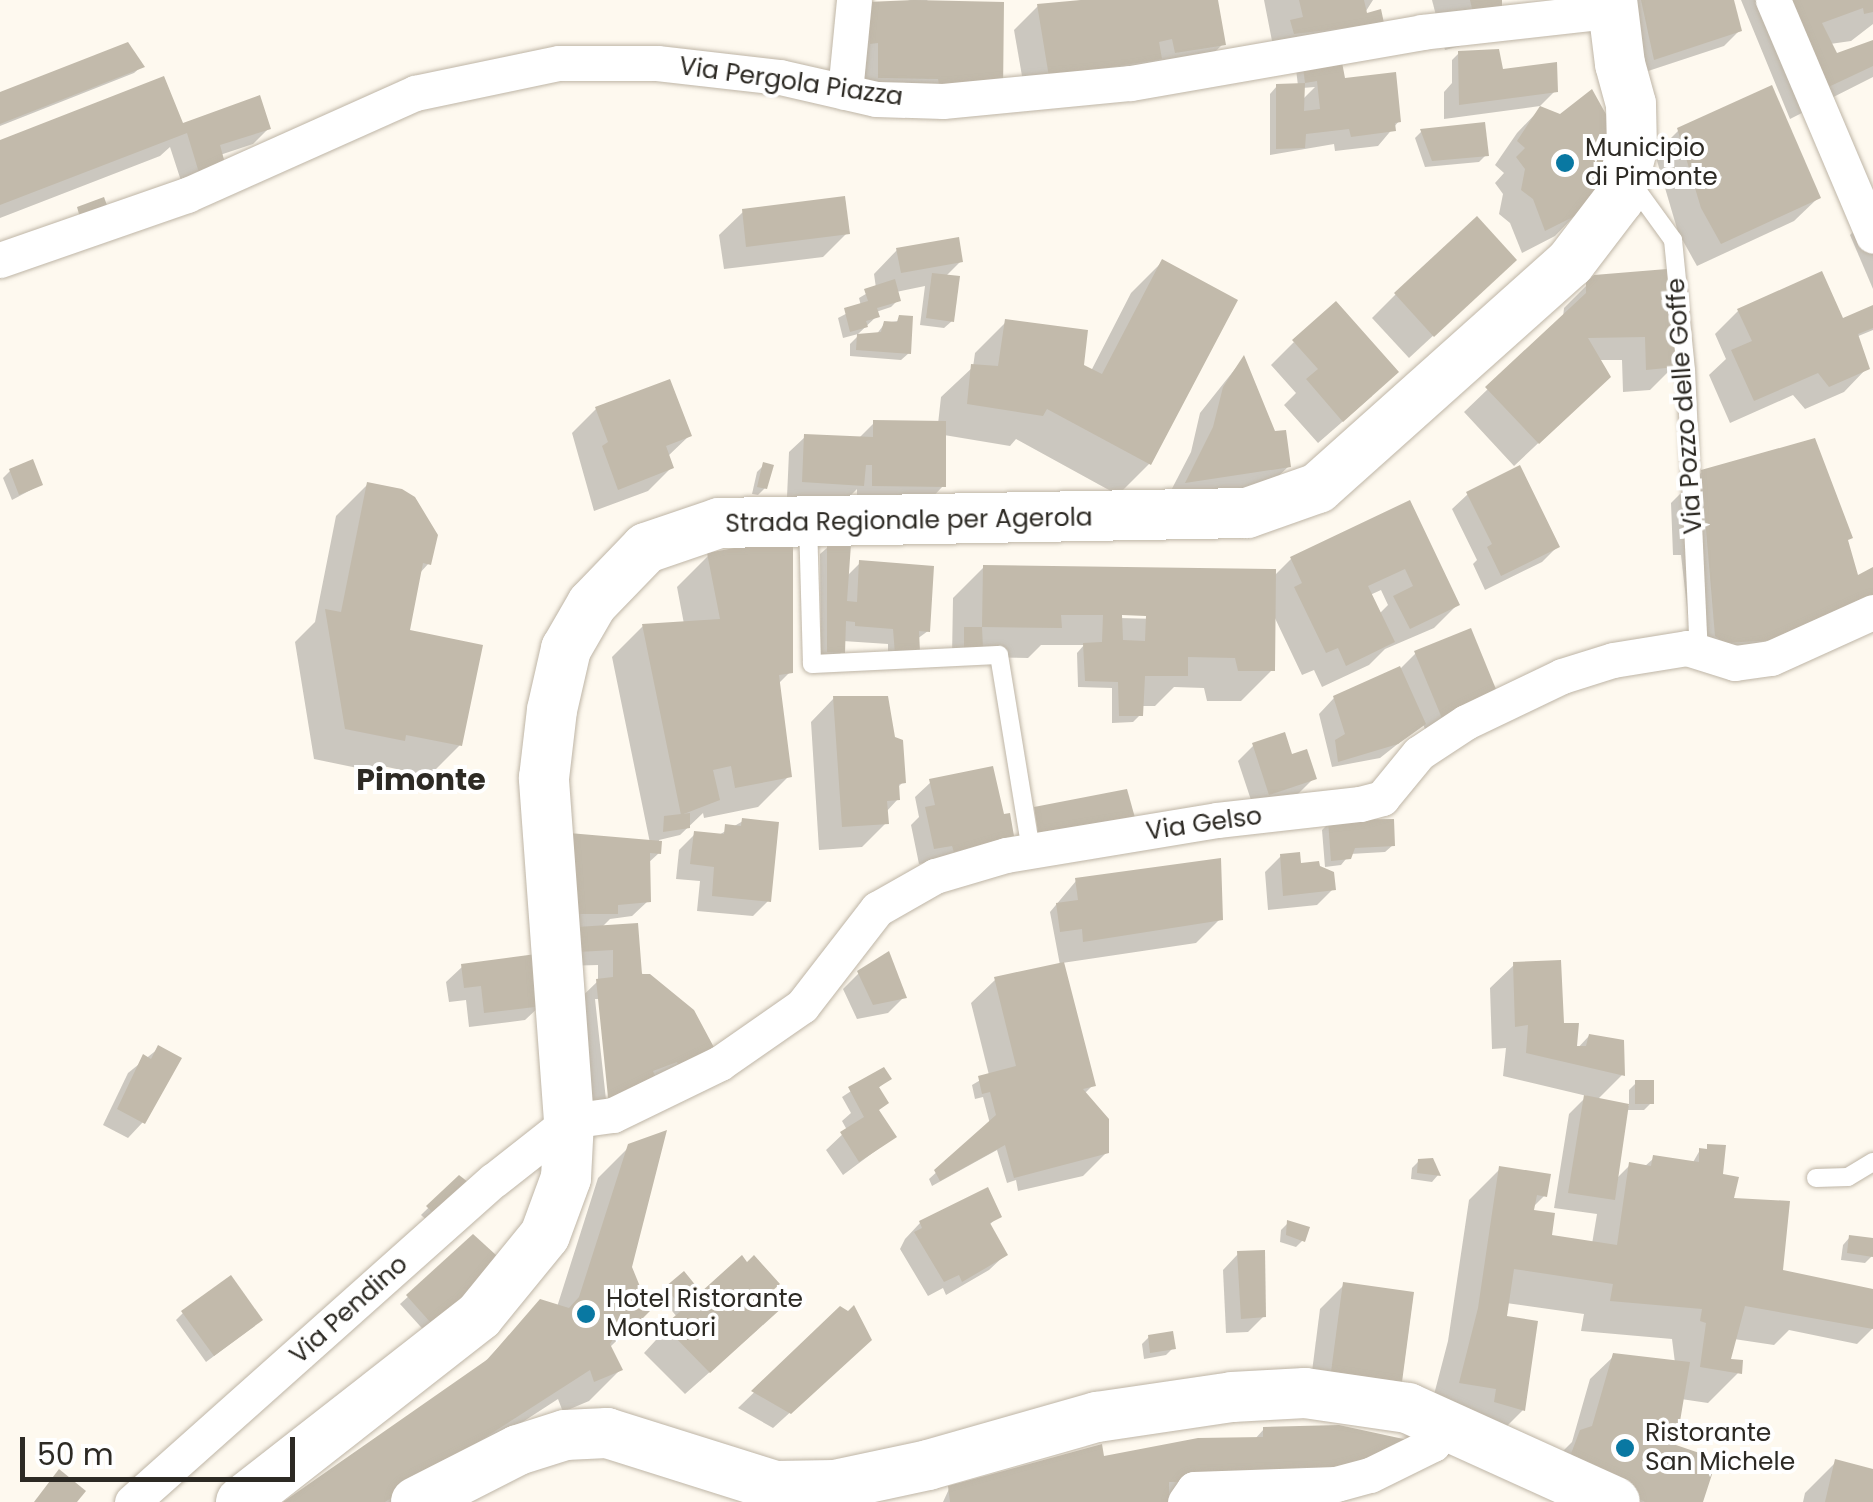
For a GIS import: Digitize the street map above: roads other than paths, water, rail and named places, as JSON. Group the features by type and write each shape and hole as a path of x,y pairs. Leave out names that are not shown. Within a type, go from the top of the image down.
{"main road":[{"name":"Strada Regionale per Agerola","path":"242,1502 479,1316 545,1235 566,1178 570,1121 544,778 552,710 566,649 592,604 646,548 719,523 1246,513 1318,488 1570,263 1619,199 1632,149 1631,104 1592,7"},
{"path":"416,1502 501,1458 565,1435 607,1433 775,1486 916,1485 1097,1417 1232,1397 1304,1394 1408,1408 1615,1502"}],"street":[{"path":"845,92 854,0"},
{"path":"1773,0 1873,236"},
{"name":"Via Pergola Piazza","path":"0,260 187,195 416,94 559,63 657,63 780,77 876,99 942,102 1031,96 1150,80 1422,32 1592,7"},
{"name":"Via Gelso","path":"570,1121 613,1115 720,1063 802,1006 877,909 935,876 1031,851 1382,798 1419,753 1466,722 1562,676 1613,660 1687,648 1734,663 1771,658 1873,612"},
{"name":"Via Pendino","path":"132,1502 494,1180 570,1121"},
{"path":"1184,1502 1194,1490 1336,1484 1370,1476 1433,1444 1446,1424"}],"lane":[{"name":"Via Pozzo delle Goffe","path":"1625,175 1673,240 1686,370 1699,652"},
{"path":"808,522 812,664 999,656 1031,851"},
{"path":"1816,1178 1848,1177 1873,1162"}],"place":[{"name":"Municipio di Pimonte","path":"1565,163"},
{"name":"Hotel Ristorante Montuori","path":"586,1314"},
{"name":"Ristorante San Michele","path":"1625,1448"}],"district":[{"name":"Pimonte","path":"421,780"}]}
